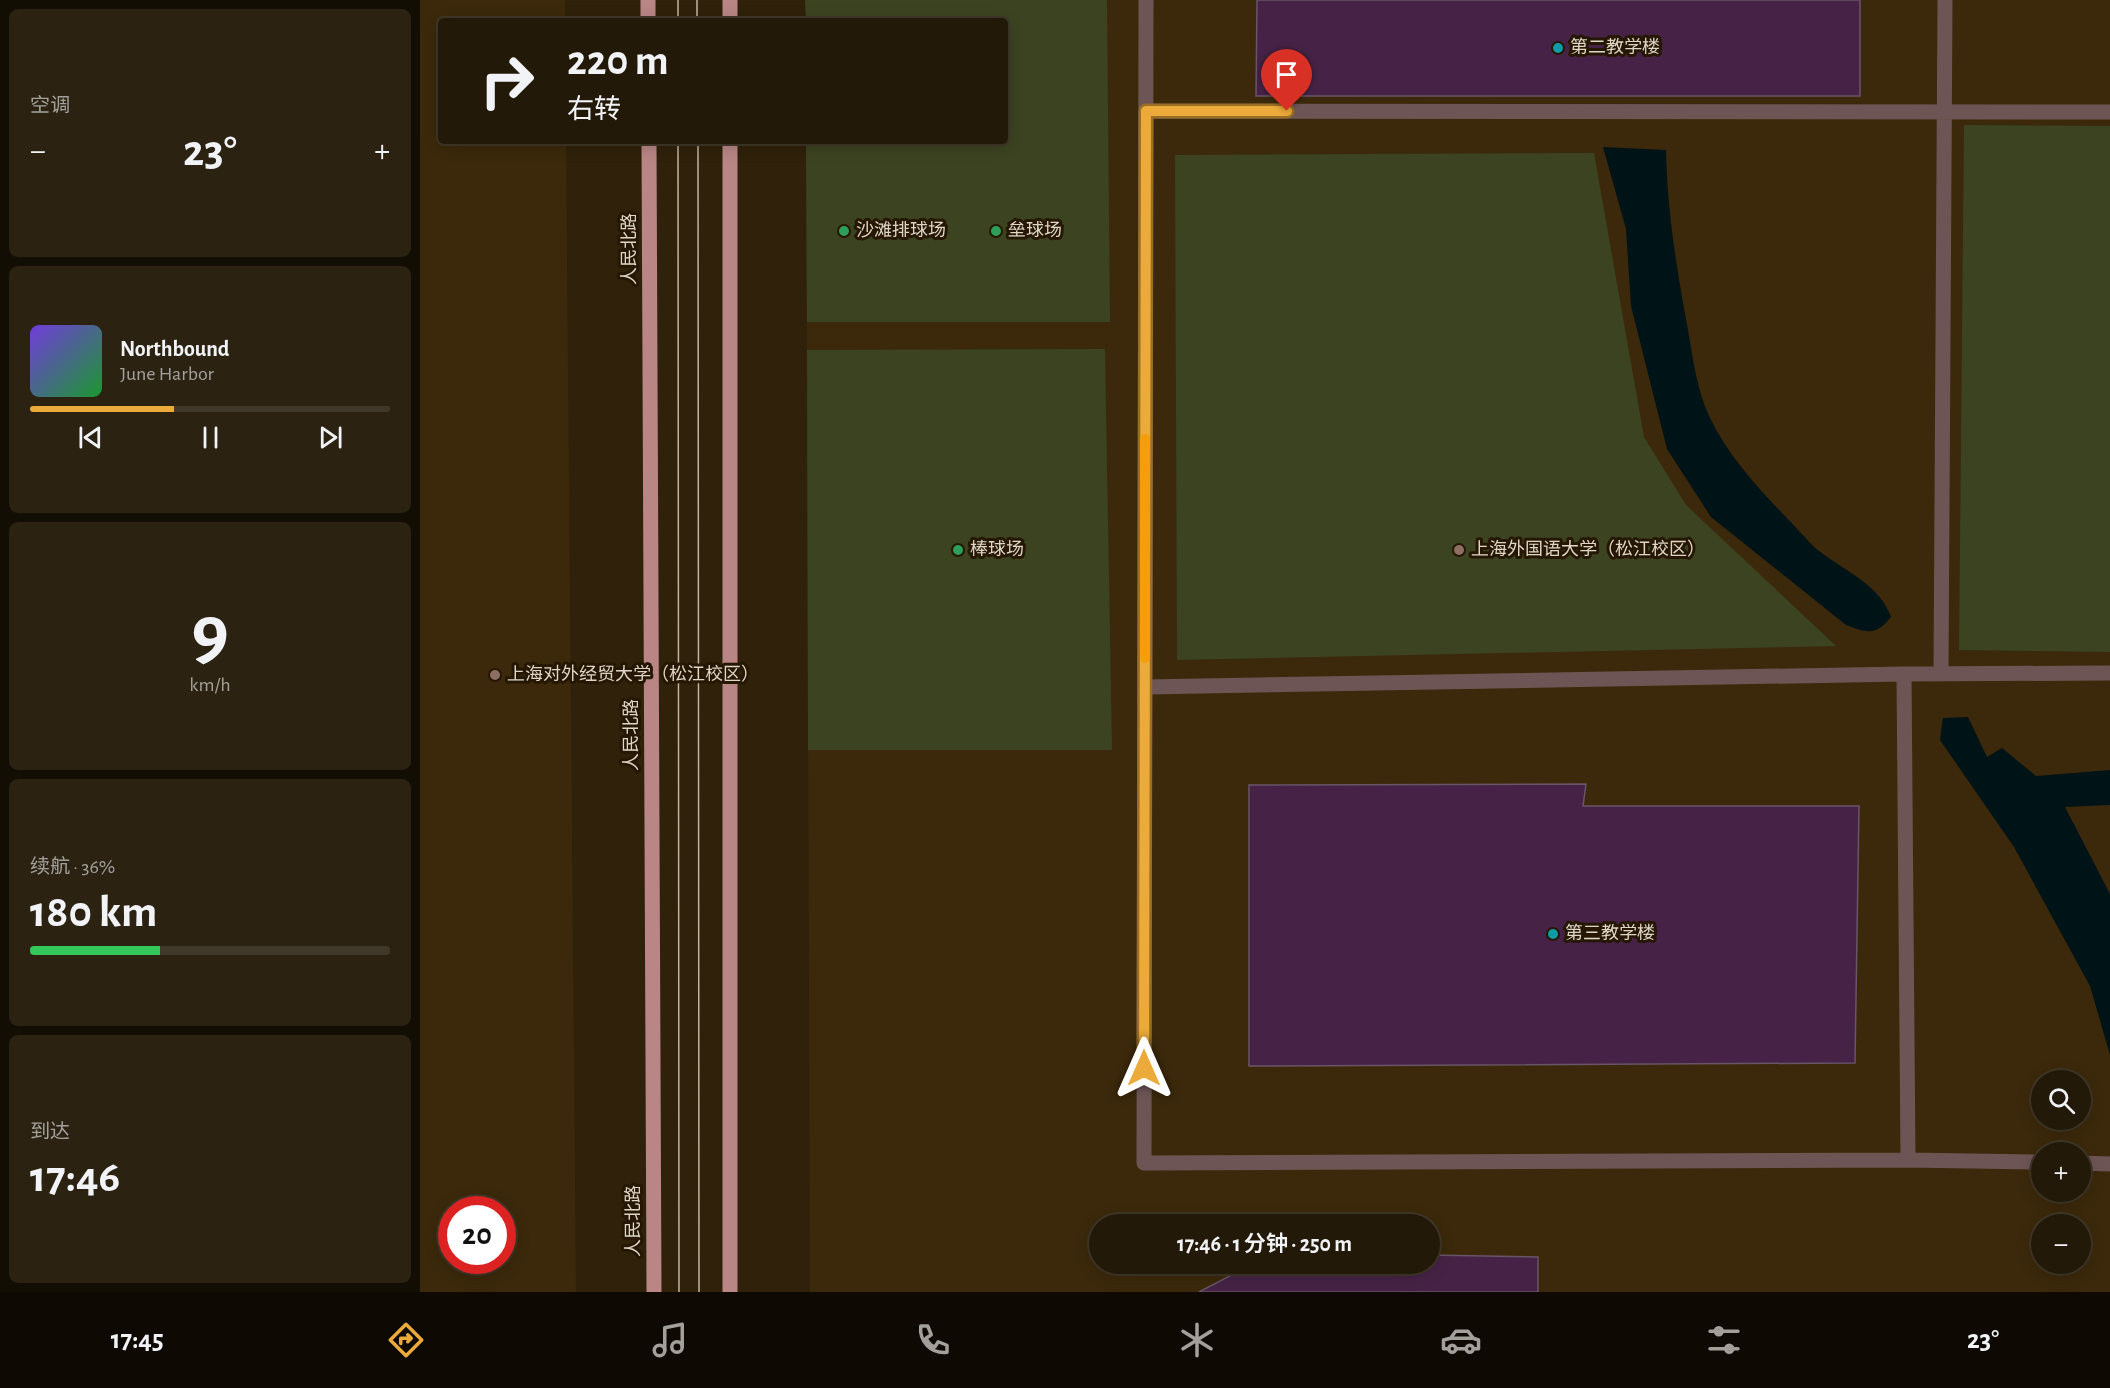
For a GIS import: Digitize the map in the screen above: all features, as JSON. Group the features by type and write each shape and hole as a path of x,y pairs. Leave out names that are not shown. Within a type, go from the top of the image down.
{"main road":[{"path":"648,0 648,18"},
{"path":"730,0 730,18"},
{"name":"人民北路","path":"649,144 654,1292"},
{"path":"730,144 730,1292"}],"street":[{"path":"1146,0 1144,1163 1908,1160 2031,1162"},
{"path":"1941,674 1945,0"},
{"path":"1146,111 2110,112"},
{"path":"1145,687 1904,674 2110,673"},
{"path":"1904,674 1908,1160"},
{"path":"2091,1163 2110,1164"}],"shaded area":[{"name":"上海对外经贸大学（松江校区）","path":"420,0 565,0 565,18 438,18 438,144 566,144 576,1292 420,1292"},
{"name":"上海外国语大学（松江校区）","path":"805,0 2110,0 2110,1292 810,1292 806,144 1008,144 1008,18 806,18"},
{"path":"1603,147 1666,150 1670,218 1680,285 1696,375 1710,418 1739,464 1809,542 1870,587 1886,606 1891,617 1876,630 1860,630 1846,625 1711,517 1667,449 1631,306 1626,229"},
{"path":"1968,717 1987,757 2002,748 2036,776 2110,770 2110,805 2065,807 2110,894 2110,1055 2090,986 2014,847 1940,740 1943,718"}],"green space":[{"name":"垒球场","path":"805,0 1107,0 1110,322 807,322 806,144 1008,144 1008,18 806,18"},
{"path":"1964,125 2110,126 2110,652 1959,650"},
{"path":"1594,153 1644,437 1686,505 1836,646 1177,660 1175,155"},
{"name":"棒球场","path":"1105,349 1112,750 808,750 807,350"}],"building":[{"name":"第二教学楼","path":"1257,0 1860,0 1860,96 1256,96"},
{"name":"第三教学楼","path":"1586,784 1583,806 1859,806 1855,1063 1249,1066 1249,785"},
{"path":"1440,1255 1538,1257 1538,1292 1199,1292 1234,1274 1440,1274"}],"tram line":[{"path":"678,0 678,18"},
{"path":"697,0 697,18"},
{"path":"678,144 679,1292"},
{"path":"698,144 699,1292"}],"slow traffic":[{"path":"1145,439 1145,658"}],"place":[{"name":"第二教学楼","path":"1558,48"},
{"name":"沙滩排球场","path":"844,231"},
{"name":"垒球场","path":"996,231"},
{"name":"棒球场","path":"958,550"},
{"name":"上海外国语大学（松江校区）","path":"1459,550"},
{"name":"上海对外经贸大学（松江校区）","path":"495,675"},
{"name":"第三教学楼","path":"1553,934"}],"route":[{"path":"1144,1068 1146,111 1287,111"}]}
